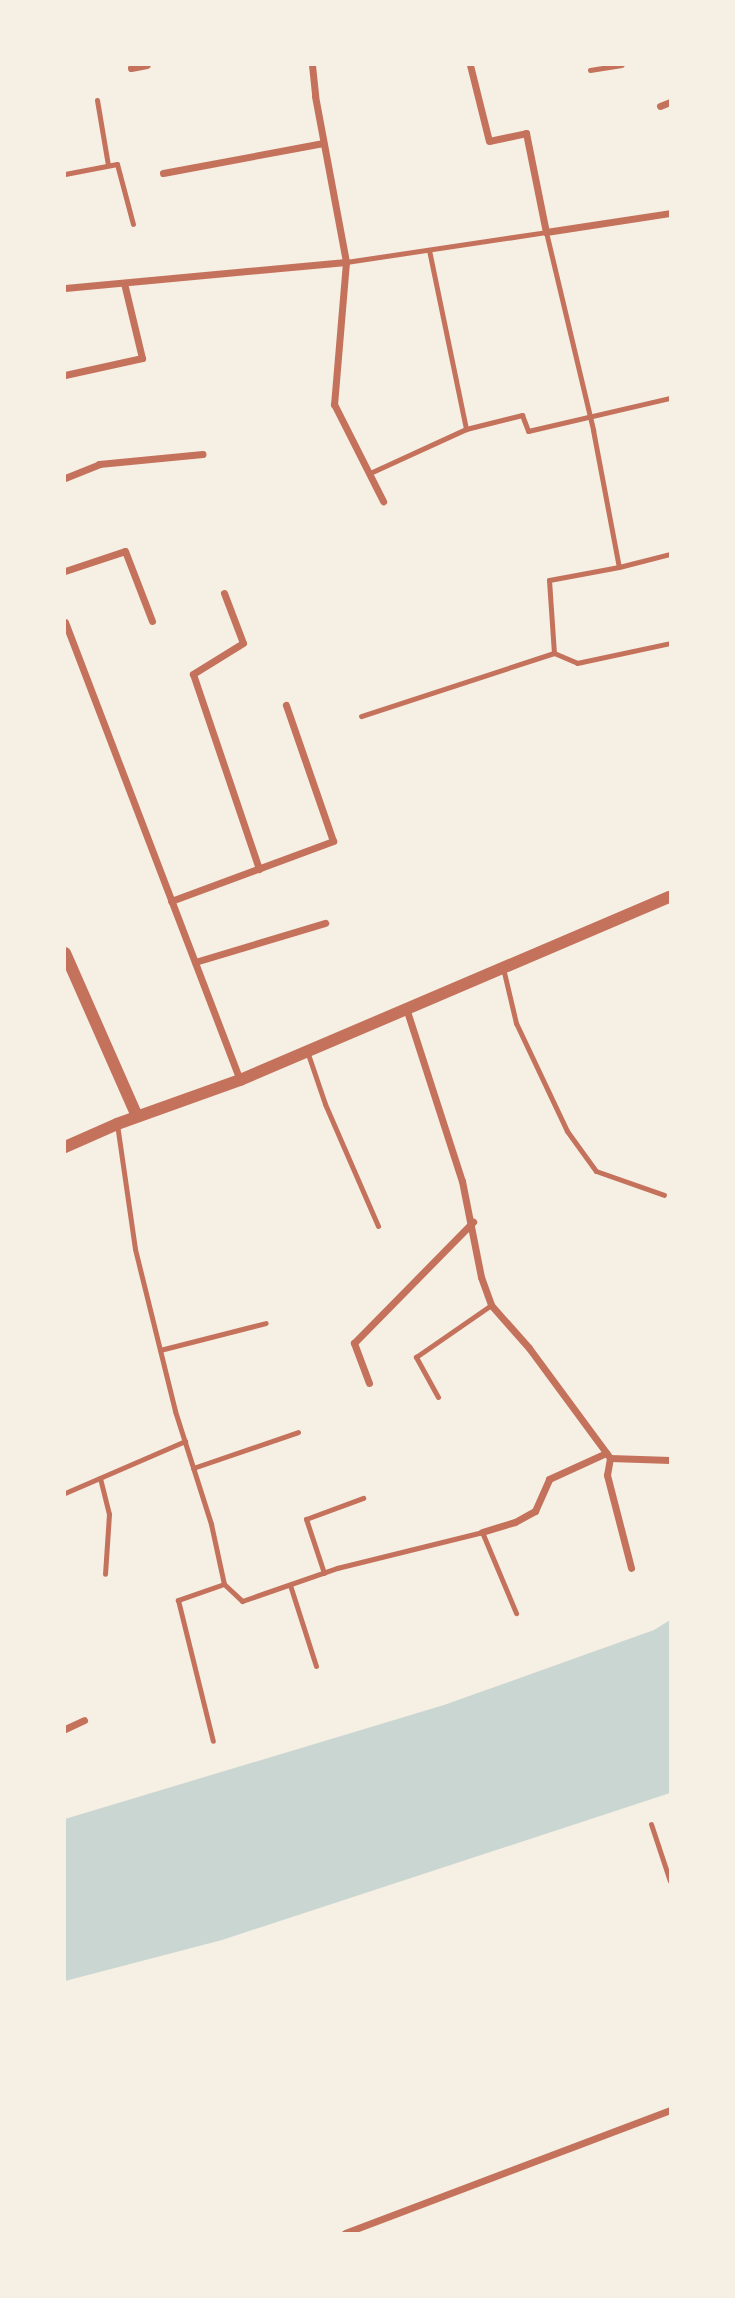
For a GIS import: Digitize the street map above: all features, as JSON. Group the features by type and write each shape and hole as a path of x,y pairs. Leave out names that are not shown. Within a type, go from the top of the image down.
{"street":[{"path":"131,68 147,65"},
{"path":"312,65 323,143 346,262 334,404 383,501"},
{"path":"470,65 489,141 526,133 546,232 670,213"},
{"path":"660,106 670,102"},
{"path":"163,173 323,143"},
{"path":"65,288 346,262"},
{"path":"65,376 142,358 124,283"},
{"path":"65,478 99,464 203,454"},
{"path":"65,571 125,551 152,621"},
{"path":"224,593 243,643 193,674 259,869"},
{"path":"65,622 240,1080"},
{"path":"172,901 333,841 286,705"},
{"path":"65,1147 137,1116 240,1080 670,897"},
{"path":"195,962 325,923"},
{"path":"65,953 137,1116"},
{"path":"407,1009 472,1222 481,1277 491,1305 529,1348 608,1455 607,1475 631,1568"},
{"path":"369,1382 355,1343 472,1222"},
{"path":"482,1532 515,1522 535,1511 549,1479 608,1455 670,1460"},
{"path":"65,1729 84,1720"},
{"path":"345,2233 670,2110"}],"lane":[{"path":"590,70 622,65"},
{"path":"97,100 108,165"},
{"path":"65,174 117,164 133,224"},
{"path":"346,262 546,232 620,567"},
{"path":"429,250 466,429"},
{"path":"370,473 466,429 522,415 528,431 670,398"},
{"path":"554,653 549,580 620,567 670,554"},
{"path":"360,716 554,653 577,663 670,643"},
{"path":"503,968 516,1023 566,1131 596,1171 664,1195"},
{"path":"307,1051 325,1104 378,1226"},
{"path":"117,1124 135,1249 185,1441 211,1524 224,1584 242,1601 324,1573 482,1532 516,1613"},
{"path":"438,1397 416,1357 491,1305"},
{"path":"160,1350 265,1323"},
{"path":"193,1468 298,1432"},
{"path":"65,1493 185,1441"},
{"path":"100,1478 109,1514 105,1574"},
{"path":"324,1573 306,1519 363,1498"},
{"path":"213,1741 177,1600 224,1584"},
{"path":"290,1585 316,1666"},
{"path":"651,1824 670,1881"}],"shaded area":[{"path":"670,1620 670,1793 222,1940 65,1981 65,1819 444,1705 654,1630"}]}
